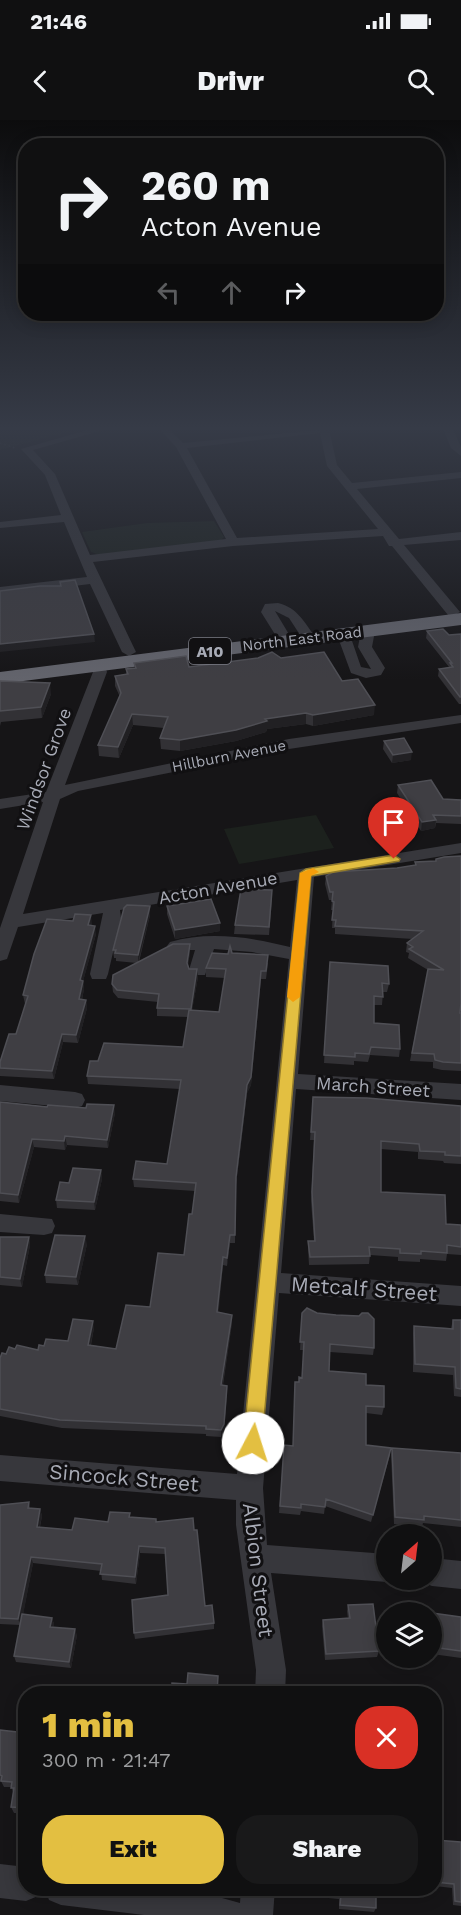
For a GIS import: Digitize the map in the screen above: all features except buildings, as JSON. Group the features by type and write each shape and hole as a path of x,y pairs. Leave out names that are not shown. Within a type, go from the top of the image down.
{"highway":[{"name":"North East Road","path":"295,636 336,635 459,616"},
{"name":"North East Road","path":"0,670 131,657 459,616"},
{"name":"North East Road","path":"0,678 97,661"}],"street":[{"path":"67,513 94,580 131,657"},
{"path":"217,513 233,542"},
{"path":"369,513 459,616"},
{"path":"0,525 69,518"},
{"path":"86,559 233,542 385,532"},
{"path":"393,543 461,536"},
{"path":"0,591 94,580"},
{"path":"336,635 346,641 353,667 359,673 367,674 376,672 378,668 364,647 368,631"},
{"name":"Windsor Grove","path":"0,955 53,796 99,673 97,661"},
{"name":"Hillburn Avenue","path":"0,804 53,796 74,787 249,752 461,719"},
{"name":"Acton Avenue","path":"11,922 461,848"},
{"name":"Albion Street","path":"270,1686 271,1670 250,1525 249,1488 266,1282 306,873"},
{"path":"99,974 112,918 111,906"},
{"path":"198,970 207,941"},
{"path":"176,946 207,941 267,946 298,955"},
{"name":"March Street","path":"285,1081 461,1092"},
{"path":"0,1094 75,1100"},
{"path":"0,1223 44,1226"},
{"name":"Metcalf Street","path":"266,1282 461,1296"},
{"name":"Sincock Street","path":"0,1468 249,1488"},
{"path":"256,1558 376,1567"},
{"path":"442,1573 461,1575"},
{"path":"0,1881 18,1883"},
{"path":"126,1896 166,1901 230,1915"},
{"path":"256,1915 257,1896"}],"shaded area":[{"path":"214,521 224,537 220,541 100,555 91,552 82,532 147,523"},
{"path":"316,815 334,848 239,864 224,829"}],"slow traffic":[{"path":"293,997 306,873 313,872"}],"route":[{"path":"253,1443 274,1193 306,873 394,859"}]}
